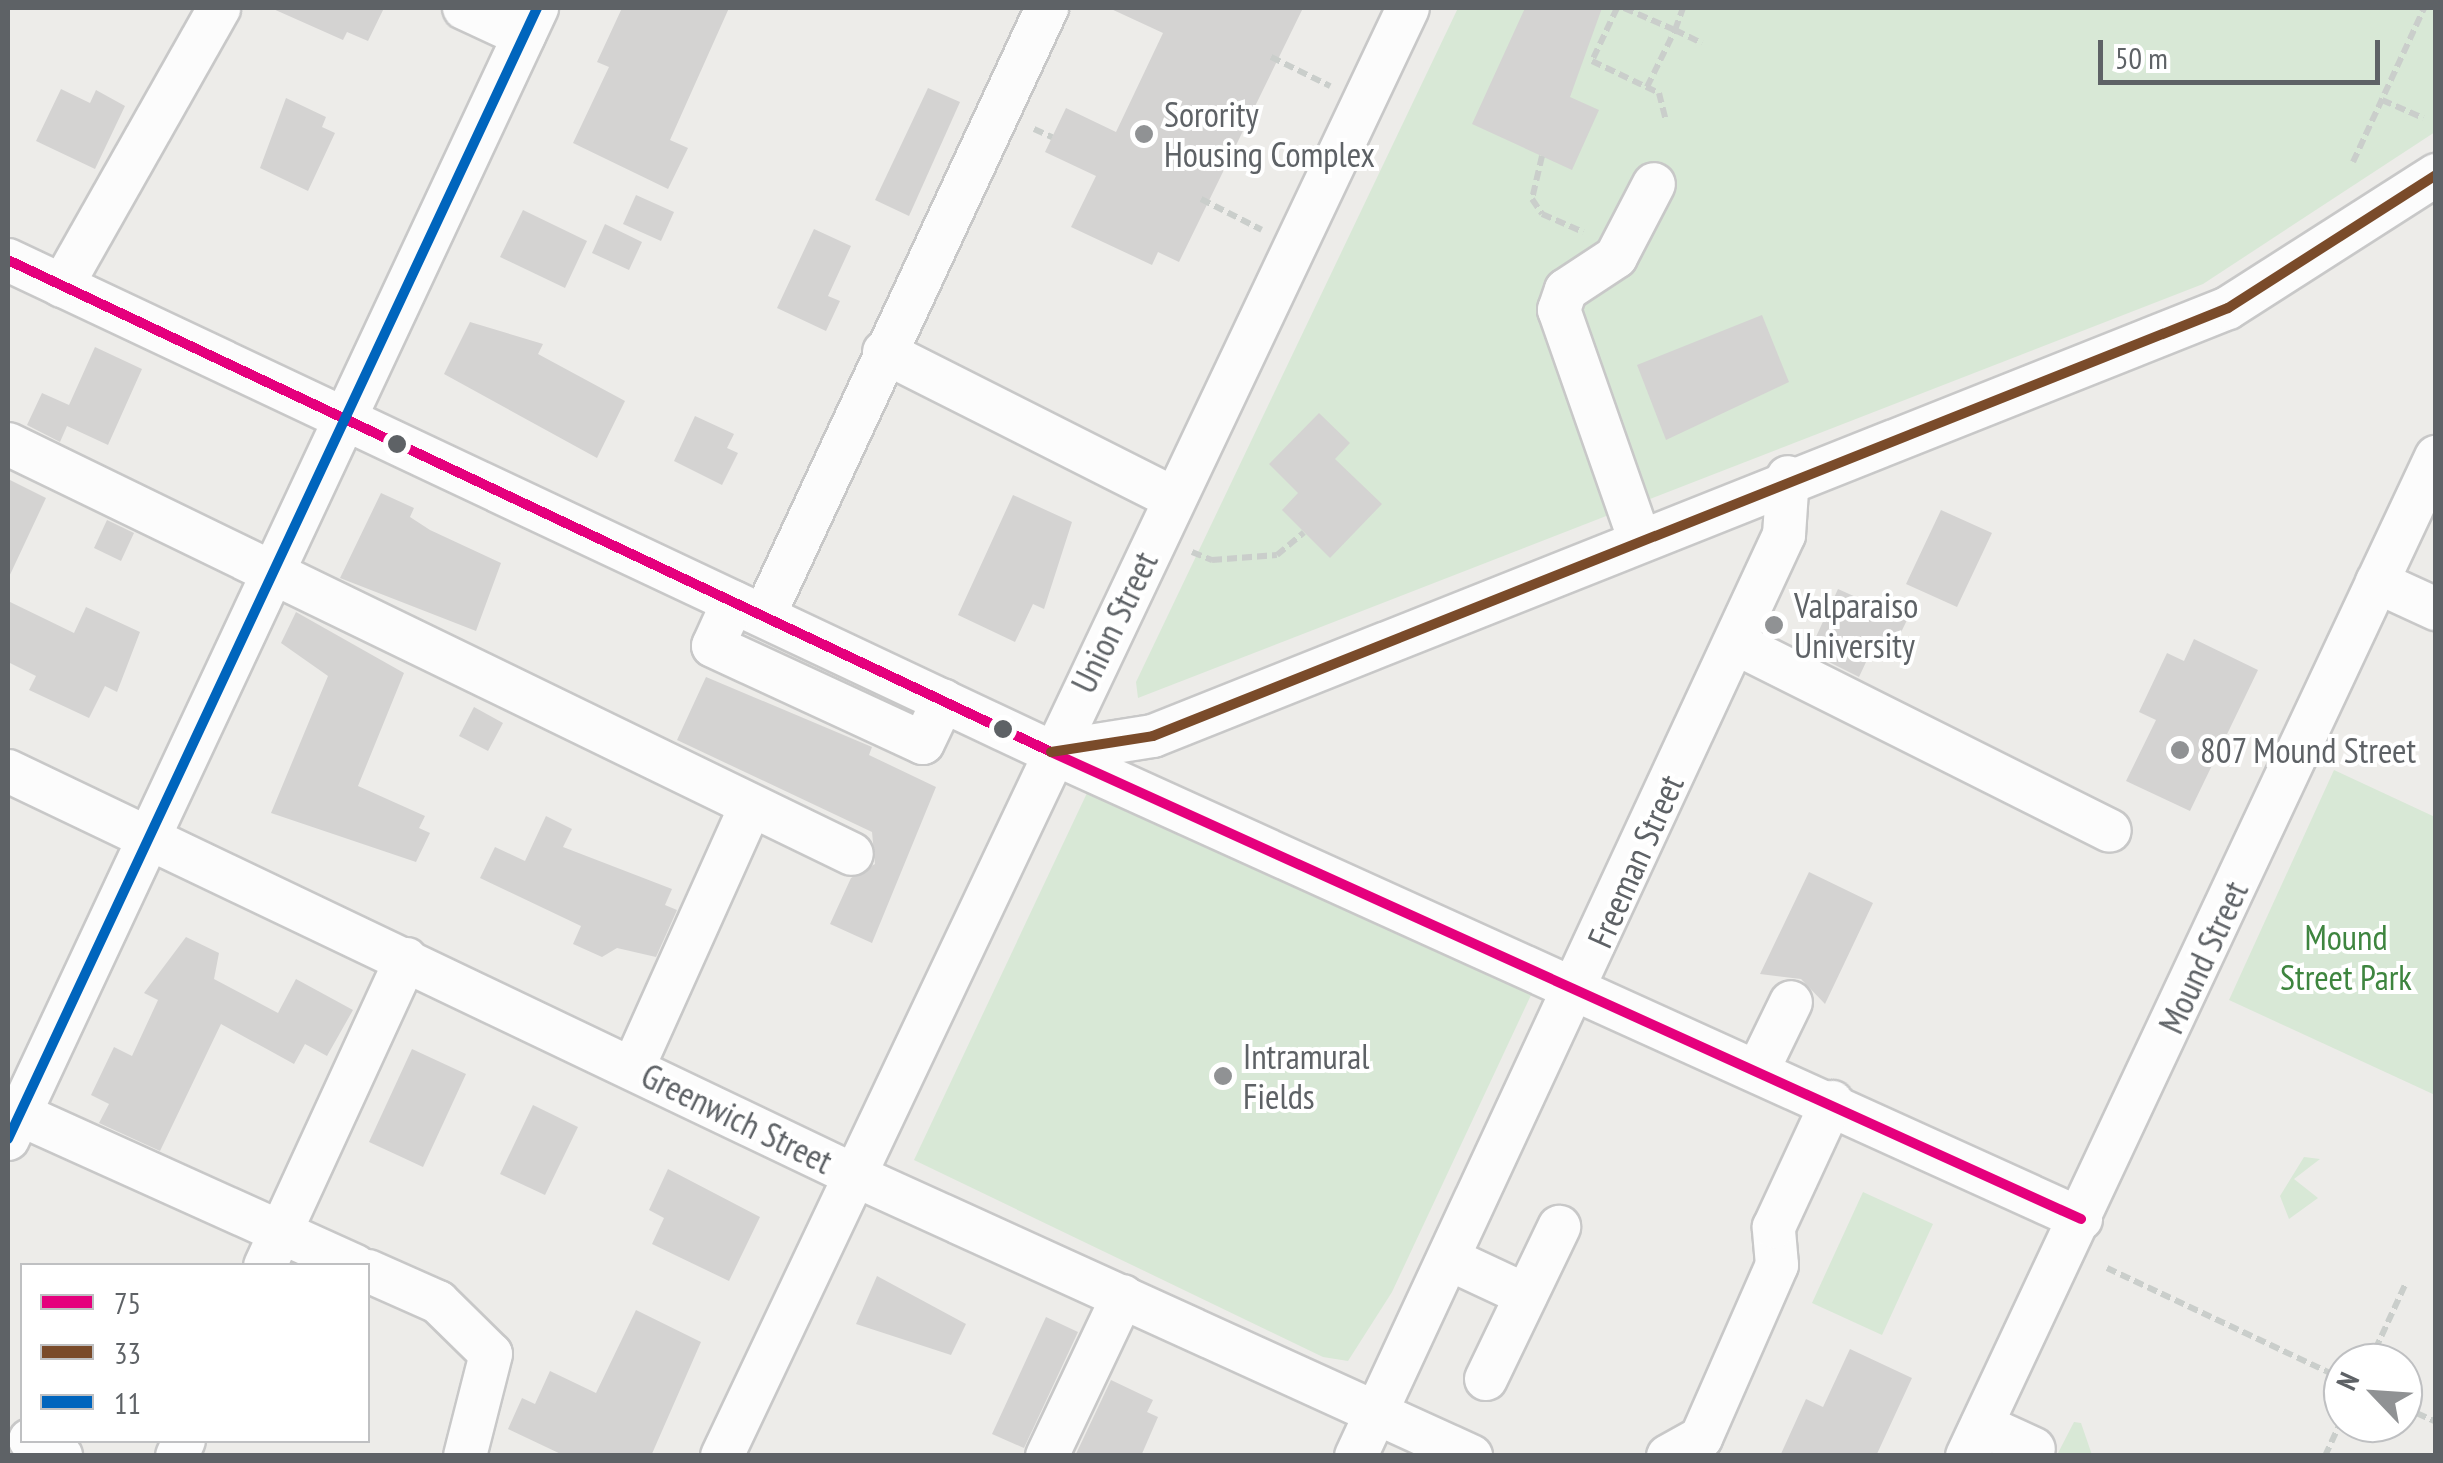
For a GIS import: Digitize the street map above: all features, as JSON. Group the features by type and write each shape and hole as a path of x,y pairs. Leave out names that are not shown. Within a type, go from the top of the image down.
{"street":[{"path":"62,286 219,8"},
{"path":"341,1263 273,1249 11,1121 150,835 531,22 464,8"},
{"path":"943,700 923,743 713,646 748,609 884,352 1047,8"},
{"name":"Union Street","path":"722,1456 1051,752 1408,8"},
{"path":"1051,752 1152,736 1788,477 2228,308 2436,174"},
{"path":"1639,538 1559,310 1566,290 1621,249 1654,184"},
{"path":"8,260 1051,752 1579,984 2081,1219"},
{"path":"884,352 1173,498"},
{"path":"8,444 852,854"},
{"name":"Mound Street","path":"1974,1440 2436,457"},
{"name":"Freeman Street","path":"1356,1456 1579,984 1784,535 1788,477"},
{"path":"2377,582 2436,609"},
{"path":"1734,643 2110,831"},
{"name":"Greenwich Street","path":"8,771 150,835 856,1176 1378,1410 1471,1456"},
{"path":"633,1068 751,806"},
{"path":"273,1249 406,959"},
{"path":"1759,1068 1791,1002"},
{"path":"1668,1456 1701,1438 1777,1265 1774,1228 1832,1102"},
{"path":"1486,1379 1560,1227"},
{"path":"1450,1259 1526,1295"},
{"path":"370,1272 438,1302 490,1354 465,1456"},
{"path":"1047,1456 1122,1296"},
{"path":"1974,1440 2034,1450"},
{"path":"36,1443 61,1456"}],"path":[{"path":"1616,8 1592,60 1648,87 1666,121"},
{"path":"1624,8 1702,44"},
{"path":"1648,87 1682,8"},
{"path":"2353,162 2424,8"},
{"path":"1271,57 1363,100"},
{"path":"2382,100 2423,118"},
{"path":"1542,156 1532,180 1542,214 1621,249"},
{"path":"1202,199 1295,244"},
{"path":"1179,547 1212,560 1261,558 1304,532"},
{"path":"2107,1268 2323,1370"},
{"path":"2378,1343 2406,1283"}],"green space":[{"path":"1458,8 2435,8 2435,132 2203,284 1138,698 1136,682"},
{"name":"Mound Street Park","path":"2334,770 2435,817 2435,1095 2229,1000"},
{"name":"Intramural Fields","path":"1087,793 1532,993 1392,1292 1348,1361 1323,1357 914,1160"},
{"path":"2304,1157 2320,1159 2294,1179 2318,1198 2289,1219 2280,1196"},
{"path":"1863,1192 1933,1224 1882,1335 1812,1303"},
{"path":"2074,1422 2081,1423 2092,1455 2057,1455"}],"building":[{"path":"271,8 384,8 368,41 347,32 343,40"},
{"path":"622,8 729,8 670,140 688,148 668,189 573,143 609,67 597,62"},
{"name":"Sorority Housing Complex","path":"1109,8 1303,8 1179,262 1158,252 1152,265 1071,227 1096,176 1045,152 1066,108 1116,132 1163,33"},
{"path":"1525,8 1602,8 1570,97 1599,110 1572,170 1472,124"},
{"path":"928,88 960,102 909,216 875,200"},
{"path":"61,89 90,103 96,90 125,106 95,169 36,141"},
{"path":"286,98 326,117 322,127 335,133 308,191 260,168"},
{"path":"636,195 674,212 661,241 623,224"},
{"path":"523,210 587,241 565,288 500,257"},
{"path":"605,224 642,242 629,270 592,253"},
{"path":"814,229 851,246 828,296 840,301 826,331 777,308"},
{"path":"1762,315 1789,382 1666,440 1637,365"},
{"path":"470,322 543,344 538,354 625,401 597,458 444,374"},
{"path":"95,347 142,369 108,445 67,426 60,442 27,425 42,393 69,405"},
{"path":"1319,413 1350,443 1335,459 1382,504 1330,558 1282,510 1298,493 1269,464"},
{"path":"695,416 734,434 727,448 738,453 722,485 674,461"},
{"path":"8,479 46,498 8,579"},
{"path":"381,493 414,508 410,517 430,530 501,563 476,631 340,578"},
{"path":"1013,495 1072,522 1044,609 1033,604 1015,642 958,615"},
{"path":"1941,510 1992,533 1957,607 1906,584"},
{"path":"107,520 134,533 121,561 94,548"},
{"path":"1838,589 1907,620 1891,653 1874,645 1859,677 1809,652"},
{"path":"8,601 74,633 86,607 140,632 117,692 105,686 89,718 29,690 36,676 8,662"},
{"path":"296,612 404,673 358,786 425,816 419,828 430,833 416,862 271,813 328,676 281,643"},
{"name":"807 Mound Street","path":"2194,639 2258,670 2190,811 2126,781 2156,720 2139,712 2167,653 2184,661"},
{"path":"706,677 872,747 869,755 936,787 872,943 830,924 851,878 875,864 872,832 677,740"},
{"path":"474,707 503,723 488,751 459,736"},
{"path":"546,816 572,829 563,847 672,889 665,905 677,910 656,957 617,948 602,957 573,944 581,926 480,878 495,847 525,861"},
{"path":"1809,872 1873,903 1825,1004 1801,979 1760,974"},
{"path":"186,937 219,953 214,979 278,1013 296,979 353,1010 327,1056 305,1044 294,1064 221,1024 160,1151 99,1123 109,1104 91,1095 114,1047 132,1056 158,1000 144,993"},
{"path":"412,1049 466,1074 423,1167 369,1142"},
{"path":"533,1105 578,1127 545,1195 500,1174"},
{"path":"668,1169 760,1217 729,1281 652,1244 664,1218 649,1210"},
{"path":"877,1276 966,1324 951,1355 856,1324"},
{"path":"636,1310 701,1342 651,1456 565,1456 508,1429 522,1398 535,1404 550,1371 596,1393"},
{"path":"1046,1317 1078,1332 1024,1448 992,1434"},
{"path":"1850,1349 1912,1378 1876,1456 1780,1456 1806,1399 1823,1407"},
{"path":"1111,1380 1153,1400 1147,1412 1158,1417 1141,1456 1075,1456"}],"transit line":[{"name":"11","path":"8,1139 537,8"},
{"name":"33","path":"1051,752 1153,736 2228,308 2436,175"},
{"name":"75","path":"8,260 1051,752 2081,1219"}],"place":[{"name":"Sorority Housing Complex","path":"1144,134"},
{"name":"Valparaiso University","path":"1774,625"},
{"name":"807 Mound Street","path":"2180,750"},
{"name":"Intramural Fields","path":"1223,1076"}]}
